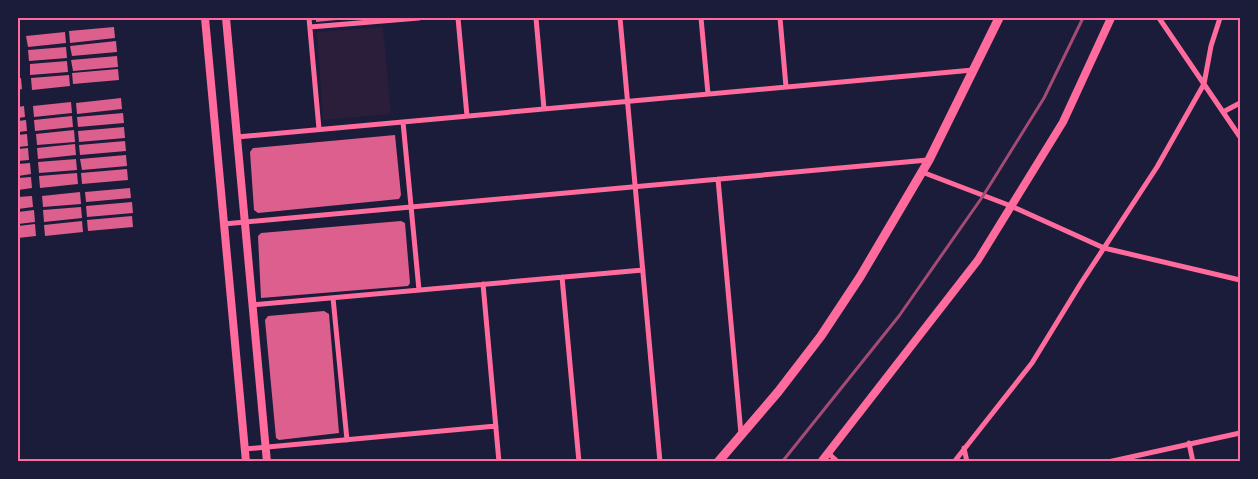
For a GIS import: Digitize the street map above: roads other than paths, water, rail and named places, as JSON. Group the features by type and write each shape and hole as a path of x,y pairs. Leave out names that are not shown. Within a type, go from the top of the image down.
{"main road":[{"path":"718,462 778,392 821,336 860,277 929,160 999,18"}],"street":[{"path":"205,18 246,462"},
{"path":"226,18 267,462"},
{"path":"309,18 319,129"},
{"path":"310,27 419,18"},
{"path":"458,18 467,116"},
{"path":"536,18 544,109"},
{"path":"620,18 660,462"},
{"path":"701,18 708,94"},
{"path":"780,18 786,87"},
{"path":"820,462 978,260 1063,122 1111,18"},
{"path":"1159,18 1240,137"},
{"path":"954,462 1032,364 1157,167 1204,84 1211,46 1220,18"},
{"path":"237,137 975,70"},
{"path":"1223,112 1240,103"},
{"path":"403,122 419,290"},
{"path":"224,224 929,160"},
{"path":"921,172 1011,206 1104,248 1240,280"},
{"path":"718,179 741,434"},
{"path":"252,305 643,270"},
{"path":"562,277 579,462"},
{"path":"483,284 499,462"},
{"path":"334,298 347,440"},
{"path":"245,449 496,426"},
{"path":"1108,462 1240,433"},
{"path":"1189,443 1193,462"},
{"path":"964,448 968,462"},
{"path":"828,453 838,462"}],"railway":[{"path":"782,462 899,316 983,196 1044,98 1083,18"}]}
